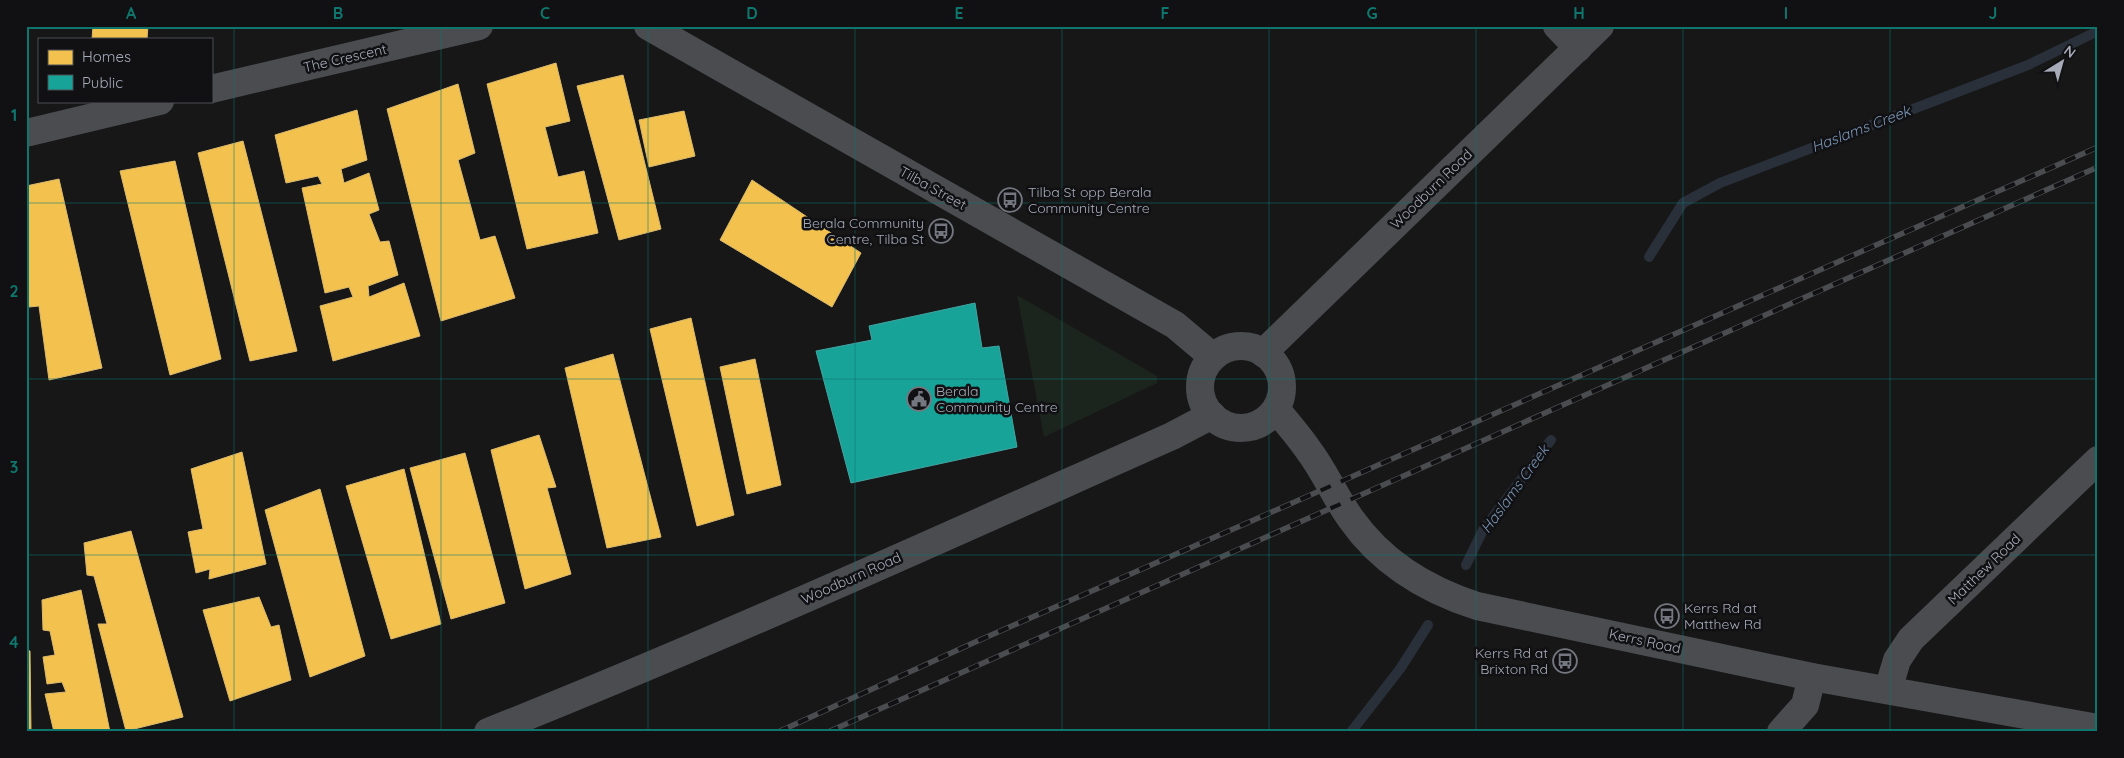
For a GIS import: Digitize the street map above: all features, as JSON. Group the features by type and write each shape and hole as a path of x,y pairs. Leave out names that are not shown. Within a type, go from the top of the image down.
{"street":[{"name":"The Crescent","path":"212,89 479,26"},
{"name":"Tilba Street","path":"648,26 1175,325 1213,357"},
{"path":"1557,26 1578,48"},
{"name":"Woodburn Road","path":"1263,353 1600,26"},
{"path":"26,132 156,102"},
{"path":"1237,346 1250,347 1263,353 1272,361 1279,372 1282,384 1281,397 1276,409 1263,422 1245,428 1233,427 1221,423 1204,405 1200,386 1205,368 1213,357 1224,350 1237,346"},
{"name":"Kerrs Road","path":"1276,409 1310,451 1350,519 1363,534 1380,552 1410,576 1445,594 1477,606 1812,677 2098,728"},
{"name":"Woodburn Road","path":"488,732 568,700 835,585 1172,436 1212,415"},
{"name":"Matthew Road","path":"1888,690 1897,660 1911,639 2098,460"},
{"path":"1781,732 1805,705 1812,677"}],"shaded area":[{"path":"1017,295 1157,376 1157,383 1044,437"}],"building: Homes":[{"path":"93,26 148,26 147,38 92,38"},
{"path":"556,63 570,121 545,127 558,177 584,171 598,233 527,249 487,84"},
{"path":"623,75 661,229 619,240 577,86"},
{"path":"458,84 475,153 458,160 480,240 495,236 515,298 441,321 387,109"},
{"path":"357,110 367,160 341,169 344,183 369,173 379,210 369,214 380,242 389,241 398,275 368,286 369,297 404,283 420,336 333,361 320,306 353,297 349,287 325,293 302,188 322,184 318,176 286,183 275,135"},
{"path":"684,111 695,156 649,167 639,120"},
{"path":"243,141 297,351 250,361 198,153"},
{"path":"175,161 221,359 170,375 120,171"},
{"path":"59,179 102,368 49,380 39,306 29,307 26,283 26,186"},
{"path":"752,180 861,253 832,307 720,240"},
{"path":"691,318 734,515 697,526 650,329"},
{"path":"613,354 661,537 607,548 565,368"},
{"path":"755,359 781,485 747,494 720,367"},
{"path":"539,435 556,487 547,488 571,574 525,589 491,450"},
{"path":"242,452 266,564 209,579 210,569 196,573 188,532 203,529 191,469"},
{"path":"465,453 505,603 451,619 410,468"},
{"path":"404,469 441,624 391,639 346,486"},
{"path":"320,489 365,656 310,677 265,510"},
{"path":"131,531 183,717 126,731 98,624 107,624 94,576 87,575 84,543"},
{"path":"81,590 110,732 54,732 45,694 66,692 62,682 47,684 43,657 55,655 50,631 43,630 42,600"},
{"path":"259,597 271,627 279,625 291,680 230,701 203,610"},
{"path":"26,650 30,651 31,732 26,732"}],"building: Public":[{"name":"Berala Community Centre","path":"975,303 982,348 999,346 1017,447 851,483 816,351 872,340 869,326"}],"waterway":[{"name":"Haslams Creek","path":"1649,257 1683,203 1720,183 2028,65 2098,31"},
{"name":"Haslams Creek","path":"1466,565 1483,530 1551,440"},
{"name":"Haslams Creek","path":"1351,732 1400,669 1428,625"}],"railway":[{"path":"778,732 973,643 2098,147"},
{"path":"828,732 2098,167"}],"place":[{"name":"Tilba St opp Berala Community Centre","path":"1010,200"},
{"name":"Berala Community Centre, Tilba St","path":"941,231"},
{"name":"Berala Community Centre","path":"919,399"},
{"name":"Kerrs Rd at Matthew Rd","path":"1667,616"},
{"name":"Kerrs Rd at Brixton Rd","path":"1565,661"}]}
